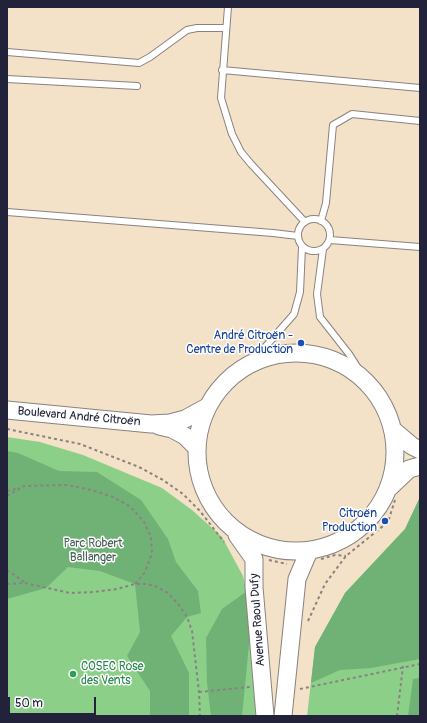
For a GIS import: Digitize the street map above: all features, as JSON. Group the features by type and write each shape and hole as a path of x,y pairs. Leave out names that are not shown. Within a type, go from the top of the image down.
{"main road":[{"path":"293,352 314,354 334,360 352,370 368,384 384,405 393,430 396,449 390,487 382,503 371,518 358,530 343,540 326,547 309,551 289,552 269,548 250,541 234,530 220,517 209,501 202,484 197,466 196,447 199,426 207,407 218,389 234,374 252,362 279,354 293,352"},
{"name":"Boulevard André Citroën","path":"151,424 170,423 185,419 207,407"},
{"name":"Boulevard André Citroën","path":"7,410 151,424 172,429 185,436 196,447"},
{"path":"393,430 412,446 420,450"},
{"path":"390,487 409,469 420,466"},
{"name":"Avenue Raoul Dufy","path":"234,530 254,559 254,587 265,716"},
{"path":"283,716 296,579 309,551"}],"lane":[{"path":"228,7 221,98 232,134 241,152 305,222"},
{"path":"7,52 139,63 150,57 187,30 197,28 226,28"},
{"path":"222,70 420,88"},
{"path":"7,79 137,86"},
{"path":"321,221 326,204 333,124 352,114 420,121"},
{"path":"7,212 298,236"},
{"path":"252,362 294,314 300,292 302,247 298,236 298,231 305,222 310,220 321,221 329,228 330,240 323,249 317,294 320,317 349,354 368,384"},
{"path":"330,240 420,247"},
{"path":"302,247 315,252 323,249"}],"path":[{"path":"7,429 80,444 139,467 163,480 183,494 200,511 227,546"},
{"path":"7,491 24,486 67,485 92,490 112,497 131,507 144,522 151,537 152,553 144,572 135,584"},
{"path":"7,496 24,486"},
{"path":"308,620 325,584 346,556"},
{"path":"7,570 25,583"},
{"path":"7,584 25,583 70,593 116,589 135,584 155,586 168,594 180,605 187,617 192,631 199,692 200,716"},
{"path":"296,690 403,666 420,664"},
{"path":"397,716 403,666"},
{"path":"199,692 255,686"}],"green space":[{"name":"Parc Robert Ballanger","path":"7,437 40,442 83,455 162,488 192,510 222,537 243,576 252,614 256,716 7,716"},
{"path":"7,451 18,453 59,471 97,472 141,500 168,539 176,562 198,591 201,613 187,617 171,636 189,673 189,716 150,716 150,691 127,656 140,632 135,584 100,571 68,567 46,588 7,599"},
{"path":"420,497 420,716 307,716 315,647 345,593 405,529"},
{"path":"420,497 420,659 371,668 340,670 311,683 315,647 345,593 405,529"},
{"path":"247,591 252,614 242,716 211,716 207,682 206,638 222,609"},
{"path":"420,678 420,716 408,716 413,679"}],"place":[{"name":"André Citroën - Centre de Production","path":"301,343"},
{"name":"Citroën Production","path":"385,521"},
{"name":"COSEC Rose des Vents","path":"73,674"}]}
